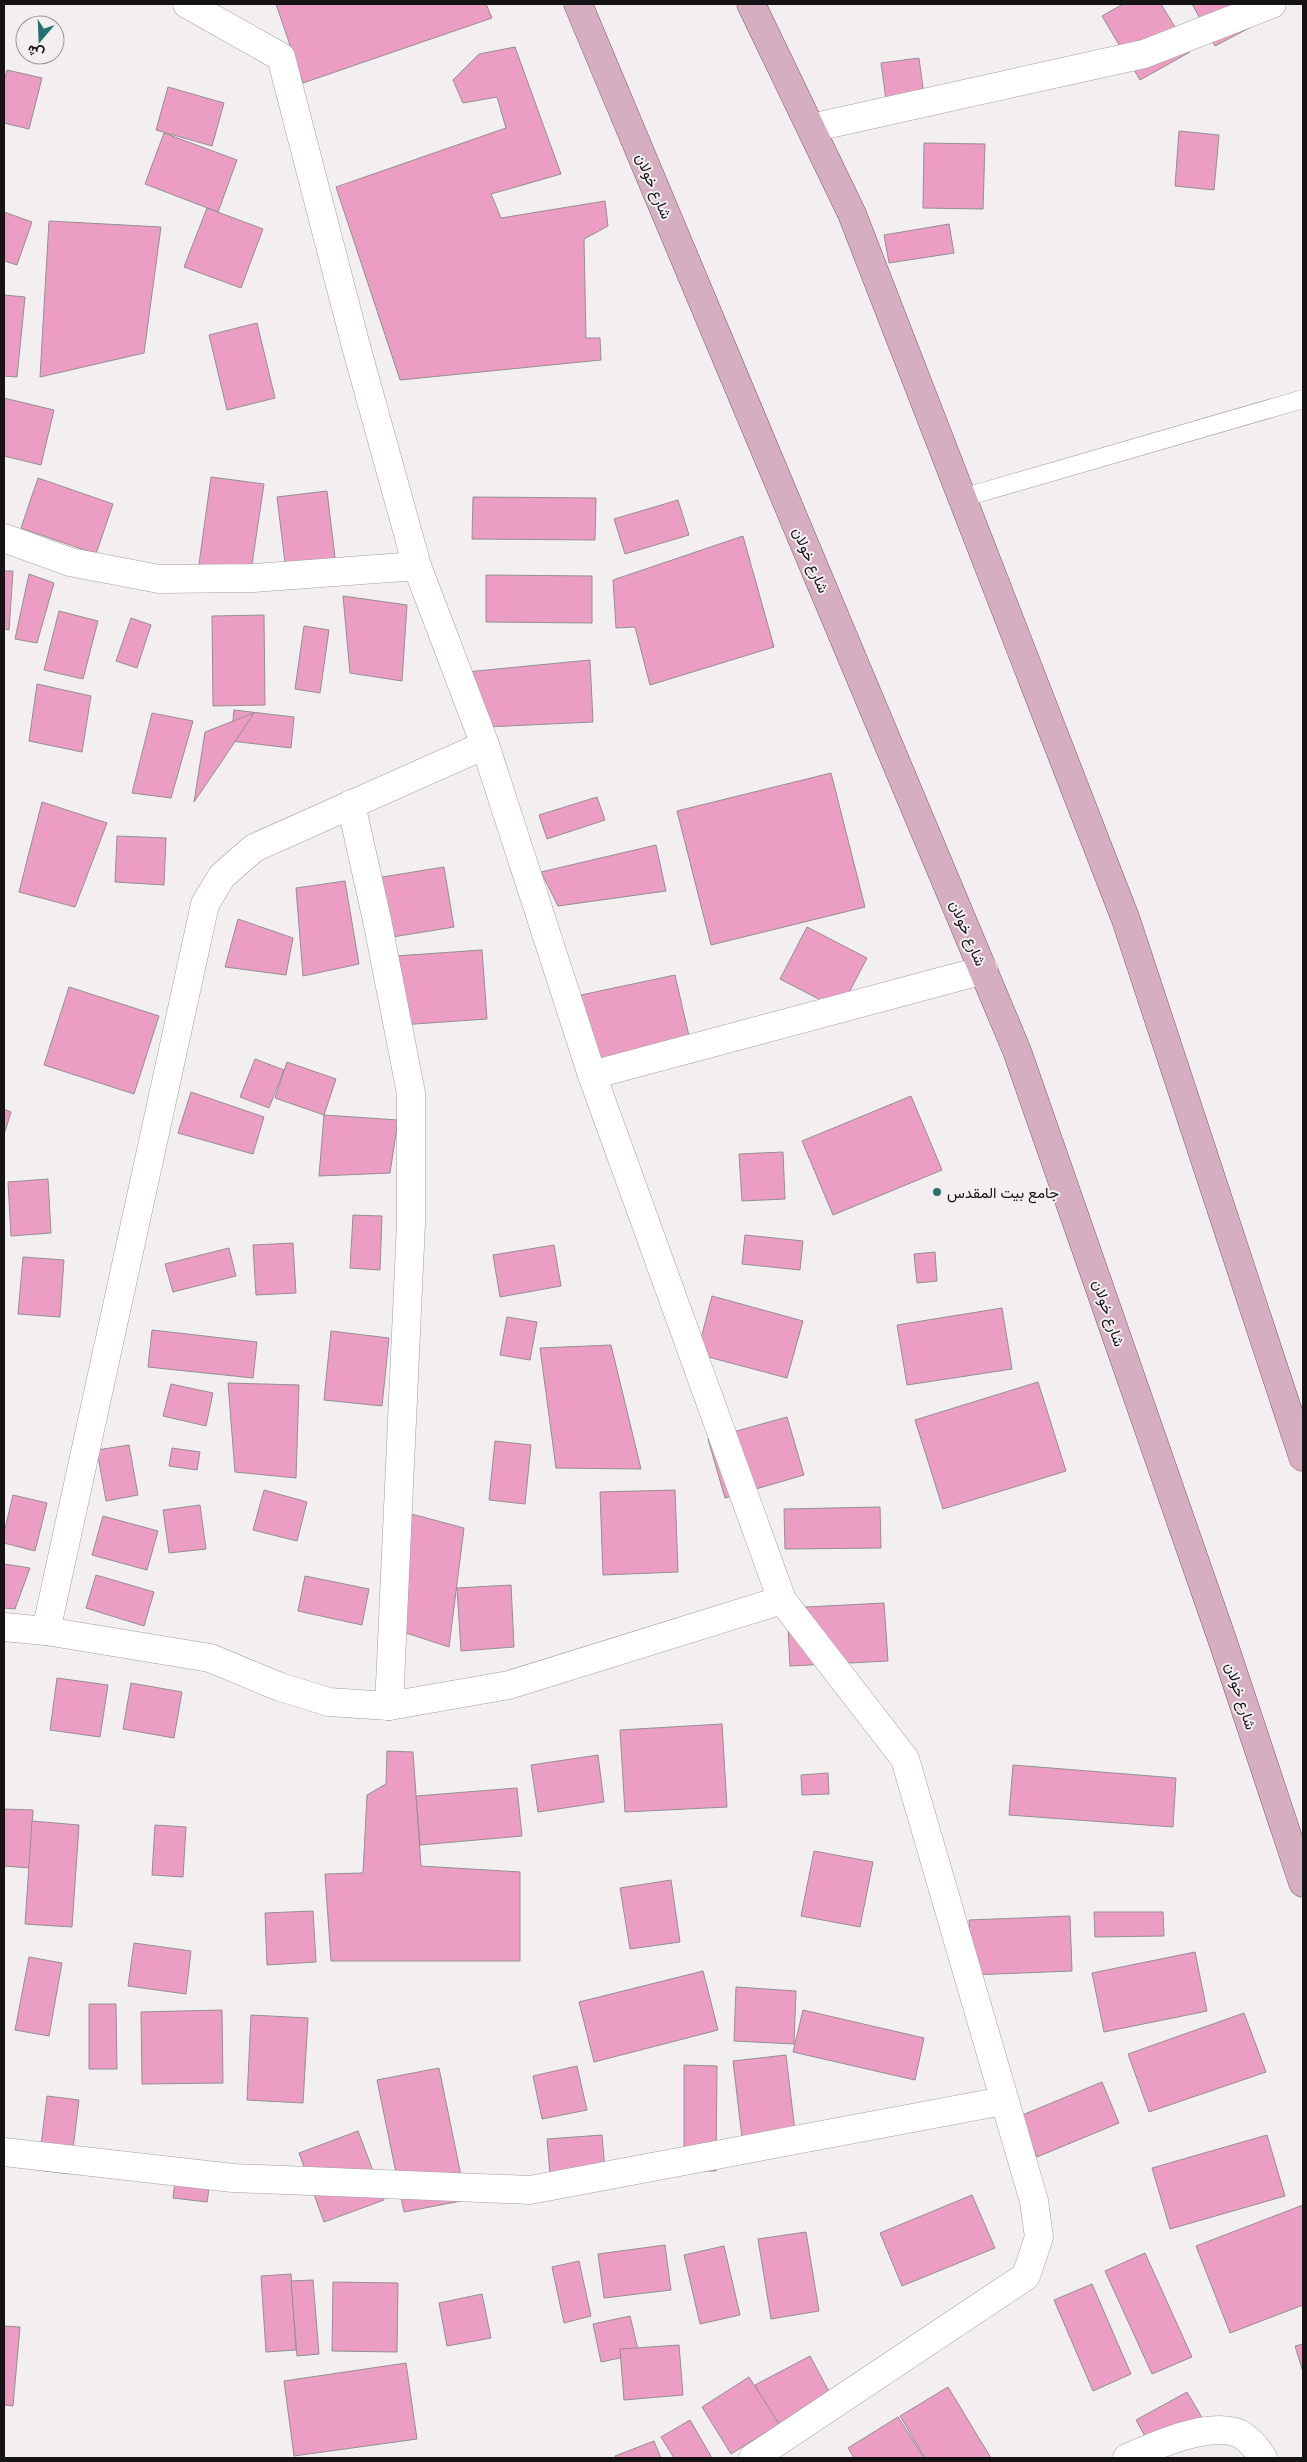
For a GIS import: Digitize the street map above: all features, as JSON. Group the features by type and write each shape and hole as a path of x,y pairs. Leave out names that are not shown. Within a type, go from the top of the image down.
{"main road":[{"name":"شارع خولان","path":"578,4 1024,1069 1223,1642 1303,1884"},
{"path":"751,4 852,214 1126,920 1303,1457"}],"street":[{"path":"187,4 281,57 357,350 417,566 485,745 592,1074 782,1600 905,1759 1034,2202 1039,2237 1026,2276 753,2458"},
{"path":"811,128 1144,54 1272,4"},
{"path":"4,538 70,562 159,579 253,578 417,566"},
{"path":"46,1631 205,904 222,876 254,848 485,745"},
{"path":"351,804 377,920 411,1093 411,1223 389,1706"},
{"path":"592,1074 984,970"},
{"path":"4,1627 46,1631 210,1658 280,1687 329,1702 389,1706 509,1685 782,1600"},
{"path":"4,2152 234,2178 530,2190 1004,2101"},
{"path":"1127,2458 1152,2446 1210,2430 1236,2432 1258,2450 1263,2458"}],"lane":[{"path":"962,498 1303,398"}],"building":[{"path":"276,4 486,4 492,18 303,83"},
{"path":"1123,4 1161,4 1190,52 1140,80 1102,16"},
{"path":"1192,4 1244,4 1255,25 1215,46"},
{"path":"515,47 561,174 491,194 501,218 605,201 608,226 584,239 586,338 600,338 601,360 400,380 336,187 506,128 497,97 463,103 453,80 479,54"},
{"path":"919,58 926,110 888,115 881,63"},
{"path":"7,70 42,78 29,129 4,123 4,82"},
{"path":"168,87 224,103 212,146 156,130"},
{"path":"1179,131 1219,135 1214,190 1175,186"},
{"path":"164,133 237,160 218,212 145,184"},
{"path":"924,143 985,144 983,209 923,208"},
{"path":"207,208 263,229 241,288 184,267"},
{"path":"4,212 32,222 17,265 4,261"},
{"path":"49,221 161,227 144,353 40,377"},
{"path":"949,224 954,253 889,263 884,235"},
{"path":"4,295 25,297 17,377 4,376"},
{"path":"257,323 275,398 227,410 209,335"},
{"path":"4,398 54,410 41,465 4,456"},
{"path":"211,477 264,484 251,571 199,564"},
{"path":"38,478 113,504 96,554 21,528"},
{"path":"327,491 337,574 287,579 277,497"},
{"path":"473,497 596,498 595,540 472,539"},
{"path":"678,500 689,535 625,554 614,519"},
{"path":"743,536 774,647 650,685 635,627 616,628 613,580"},
{"path":"4,571 13,571 9,630 4,629"},
{"path":"29,574 54,583 37,643 15,639"},
{"path":"486,575 592,576 592,623 486,622"},
{"path":"343,596 407,605 402,681 350,673"},
{"path":"59,611 98,621 83,679 44,670"},
{"path":"264,615 265,705 213,706 212,616"},
{"path":"131,618 151,625 137,668 116,661"},
{"path":"304,626 329,630 320,693 295,689"},
{"path":"590,660 593,722 486,727 466,672"},
{"path":"37,684 91,696 82,752 29,741"},
{"path":"234,710 294,717 291,748 231,741"},
{"path":"152,713 193,721 171,798 132,793"},
{"path":"254,713 224,758 194,802 205,732"},
{"path":"831,773 865,907 711,945 677,811"},
{"path":"597,797 605,820 547,839 539,815"},
{"path":"42,802 107,823 75,907 19,892"},
{"path":"117,836 166,838 164,885 115,882"},
{"path":"656,845 666,891 558,906 541,872"},
{"path":"444,867 454,927 374,940 364,880"},
{"path":"345,881 359,964 303,976 296,888"},
{"path":"238,919 293,938 286,975 225,967"},
{"path":"807,927 867,958 840,1010 780,979"},
{"path":"482,950 487,1019 386,1026 381,957"},
{"path":"675,975 695,1062 600,1083 581,995"},
{"path":"69,987 159,1016 134,1094 44,1065"},
{"path":"255,1059 284,1070 269,1108 240,1097"},
{"path":"287,1062 336,1079 324,1115 275,1098"},
{"path":"191,1092 264,1117 253,1154 178,1133"},
{"path":"911,1096 942,1170 833,1215 802,1141"},
{"path":"4,1109 11,1112 4,1135"},
{"path":"324,1115 398,1120 390,1173 319,1176"},
{"path":"783,1152 785,1199 742,1201 739,1154"},
{"path":"48,1179 51,1233 11,1236 8,1182"},
{"path":"353,1215 382,1216 380,1270 350,1268"},
{"path":"745,1235 803,1241 800,1270 742,1264"},
{"path":"293,1243 296,1293 256,1295 253,1245"},
{"path":"554,1245 561,1286 500,1297 493,1255"},
{"path":"229,1248 236,1276 173,1292 165,1264"},
{"path":"935,1252 937,1281 917,1283 914,1254"},
{"path":"23,1257 64,1260 60,1317 18,1314"},
{"path":"712,1296 803,1321 787,1378 697,1354"},
{"path":"1002,1308 1012,1369 907,1385 897,1325"},
{"path":"507,1317 537,1322 530,1360 500,1355"},
{"path":"152,1330 257,1342 253,1378 148,1367"},
{"path":"331,1331 389,1338 382,1406 324,1400"},
{"path":"611,1345 641,1469 556,1468 540,1348"},
{"path":"1038,1382 1066,1471 943,1509 915,1420"},
{"path":"228,1383 299,1385 296,1478 235,1472"},
{"path":"171,1384 213,1393 206,1426 163,1416"},
{"path":"787,1417 804,1475 725,1498 708,1439"},
{"path":"495,1441 531,1445 525,1504 489,1500"},
{"path":"129,1445 138,1495 106,1501 97,1450"},
{"path":"172,1448 200,1452 197,1470 169,1466"},
{"path":"264,1490 307,1502 297,1541 253,1530"},
{"path":"675,1490 678,1572 603,1575 600,1492"},
{"path":"13,1495 47,1503 35,1551 4,1543 4,1533"},
{"path":"200,1505 206,1549 169,1553 163,1510"},
{"path":"880,1507 881,1548 785,1549 784,1509"},
{"path":"404,1512 464,1528 449,1647 394,1629"},
{"path":"103,1516 158,1531 147,1570 92,1555"},
{"path":"4,1564 30,1568 15,1609 4,1608"},
{"path":"96,1575 154,1592 144,1626 86,1608"},
{"path":"305,1576 369,1589 362,1625 298,1611"},
{"path":"511,1585 514,1647 461,1651 457,1588"},
{"path":"884,1603 888,1661 790,1666 787,1608"},
{"path":"57,1678 108,1685 100,1737 50,1730"},
{"path":"131,1683 182,1692 174,1738 123,1729"},
{"path":"722,1724 727,1807 625,1812 620,1730"},
{"path":"387,1751 413,1752 421,1866 520,1872 520,1961 331,1961 325,1874 363,1873 367,1795 386,1784"},
{"path":"598,1755 604,1802 538,1812 531,1765"},
{"path":"1013,1765 1176,1778 1173,1827 1009,1815"},
{"path":"828,1773 829,1794 802,1795 801,1775"},
{"path":"517,1788 522,1836 420,1845 416,1796"},
{"path":"4,1809 33,1810 31,1868 4,1866"},
{"path":"32,1821 79,1825 72,1927 25,1924"},
{"path":"155,1825 186,1827 183,1877 152,1875"},
{"path":"814,1851 873,1862 860,1927 801,1916"},
{"path":"671,1880 680,1942 630,1949 620,1888"},
{"path":"313,1911 316,1962 267,1965 265,1913"},
{"path":"1094,1912 1163,1912 1164,1936 1095,1937"},
{"path":"1070,1916 1072,1971 971,1975 969,1920"},
{"path":"134,1943 191,1951 186,1994 128,1986"},
{"path":"1195,1952 1207,2011 1104,2032 1092,1973"},
{"path":"29,1957 62,1963 49,2036 15,2030"},
{"path":"703,1971 718,2030 594,2062 579,2002"},
{"path":"736,1987 796,1991 794,2044 734,2041"},
{"path":"89,2004 116,2004 117,2069 89,2069"},
{"path":"222,2010 223,2083 142,2084 141,2012"},
{"path":"803,2010 924,2038 915,2080 793,2052"},
{"path":"1244,2013 1266,2072 1149,2112 1128,2054"},
{"path":"251,2015 308,2018 303,2103 247,2100"},
{"path":"786,2055 797,2148 744,2155 733,2061"},
{"path":"684,2065 717,2066 716,2171 684,2171"},
{"path":"577,2066 587,2110 542,2119 533,2076"},
{"path":"439,2068 466,2200 404,2212 377,2080"},
{"path":"1102,2082 1119,2123 1037,2157 1020,2116"},
{"path":"47,2096 79,2100 70,2174 38,2170"},
{"path":"358,2131 384,2200 324,2222 299,2153"},
{"path":"602,2135 605,2170 550,2174 547,2139"},
{"path":"1267,2135 1285,2196 1170,2229 1152,2168"},
{"path":"177,2165 212,2169 207,2202 173,2198"},
{"path":"972,2195 995,2248 902,2286 880,2233"},
{"path":"1303,2205 1303,2305 1230,2333 1196,2246"},
{"path":"806,2232 819,2311 771,2319 758,2239"},
{"path":"665,2245 671,2290 604,2298 598,2254"},
{"path":"724,2246 740,2315 700,2324 684,2255"},
{"path":"1145,2253 1192,2357 1152,2374 1105,2271"},
{"path":"579,2261 591,2316 564,2323 552,2267"},
{"path":"291,2274 296,2350 266,2352 261,2276"},
{"path":"313,2280 319,2354 297,2356 291,2281"},
{"path":"333,2282 398,2283 397,2352 332,2351"},
{"path":"1092,2284 1131,2374 1093,2391 1054,2300"},
{"path":"482,2294 491,2338 447,2346 439,2303"},
{"path":"630,2316 639,2354 601,2362 593,2324"},
{"path":"4,2326 20,2327 13,2406 4,2405"},
{"path":"1303,2344 1303,2372 1295,2346"},
{"path":"679,2345 683,2395 624,2400 620,2349"},
{"path":"810,2356 833,2399 778,2428 755,2385"},
{"path":"406,2363 417,2439 294,2456 284,2381"},
{"path":"749,2377 779,2424 731,2454 702,2407"},
{"path":"948,2387 991,2458 925,2458 900,2416"},
{"path":"1187,2392 1207,2426 1156,2456 1136,2420"},
{"path":"898,2417 924,2458 854,2458 848,2448"},
{"path":"690,2420 712,2458 674,2458 661,2437"},
{"path":"654,2441 661,2458 616,2458 615,2456"}],"place":[{"name":"جامع بيت المقدس","path":"937,1192"}]}
